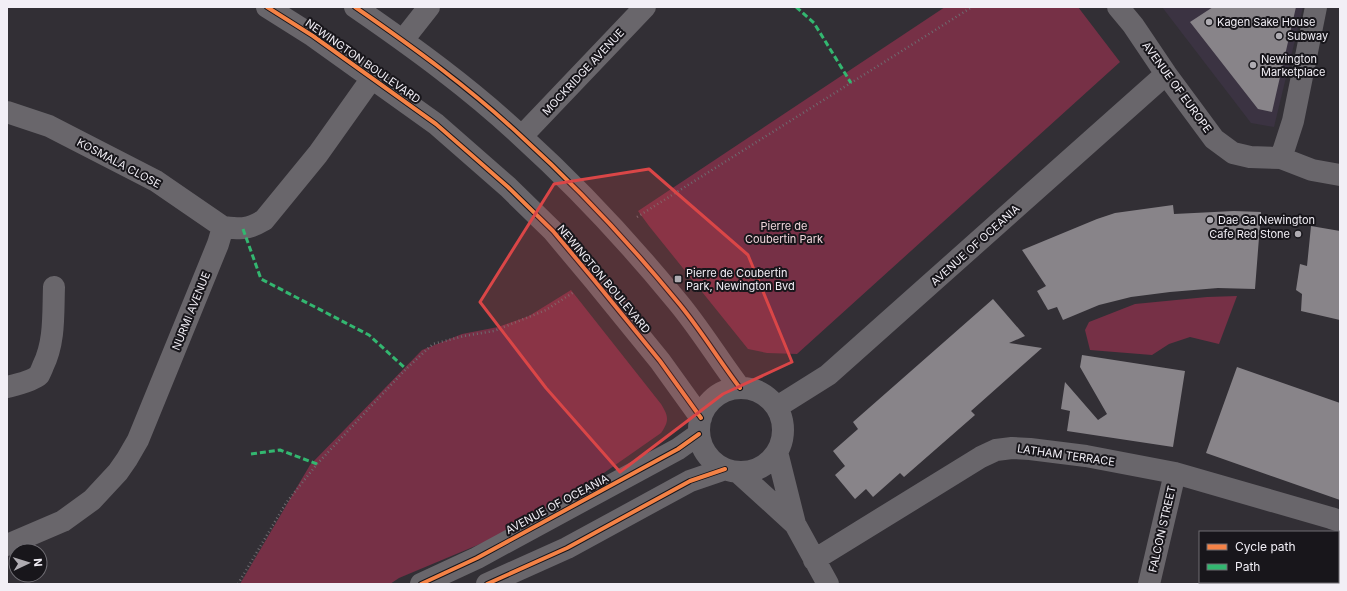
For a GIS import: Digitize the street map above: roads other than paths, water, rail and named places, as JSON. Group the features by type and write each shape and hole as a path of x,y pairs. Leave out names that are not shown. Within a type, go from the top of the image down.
{"street":[{"name":"NEWINGTON BOULEVARD","path":"266,7 313,36 436,124 508,187 553,231 643,339 700,426"},
{"path":"355,7 403,40 454,79 522,136 575,188 677,300 740,388"},
{"path":"403,40 429,7"},
{"name":"MOCKRIDGE AVENUE","path":"522,136 645,7"},
{"name":"AVENUE OF EUROPE","path":"1118,7 1133,25 1166,74 1214,139 1233,153 1250,157 1281,158 1312,170 1340,175"},
{"path":"1281,158 1293,121 1316,7"},
{"name":"AVENUE OF OCEANIA","path":"776,407 828,375 1166,74"},
{"path":"223,227 243,229 254,226 264,220 318,154 372,78"},
{"name":"KOSMALA CLOSE","path":"7,112 49,126 156,181 223,227"},
{"name":"NURMI AVENUE","path":"7,546 63,521 92,500 118,472 127,459 138,440 218,244 223,227"},
{"path":"7,387 38,375 46,361 51,345 54,287"},
{"path":"486,584 567,548 690,481 732,471 750,472 761,468 770,461 778,452 781,444 783,430 781,415 770,399 761,393 751,389 740,388 727,390 716,396 706,406 700,426 701,442 707,455 719,466 732,471 795,524"},
{"name":"AVENUE OF OCEANIA","path":"421,584 484,554 678,449 700,426"},
{"name":"LATHAM TERRACE","path":"814,560 981,457 996,450 1012,448 1086,456 1175,473 1340,521"},
{"path":"778,452 795,524 828,584"},
{"name":"FALCON STREET","path":"1149,584 1175,473"}],"place":[{"name":"Kagen Sake House","path":"1209,22"},
{"name":"Subway","path":"1279,36"},
{"name":"Newington Marketplace","path":"1253,65"},
{"name":"Dae Ga Newington","path":"1210,220"},
{"name":"Cafe Red Stone","path":"1298,234"},
{"name":"Pierre de Coubertin Park, Newington Bvd","path":"678,279"}],"park label":[{"name":"Pierre de Coubertin Park","path":"784,232"}]}
